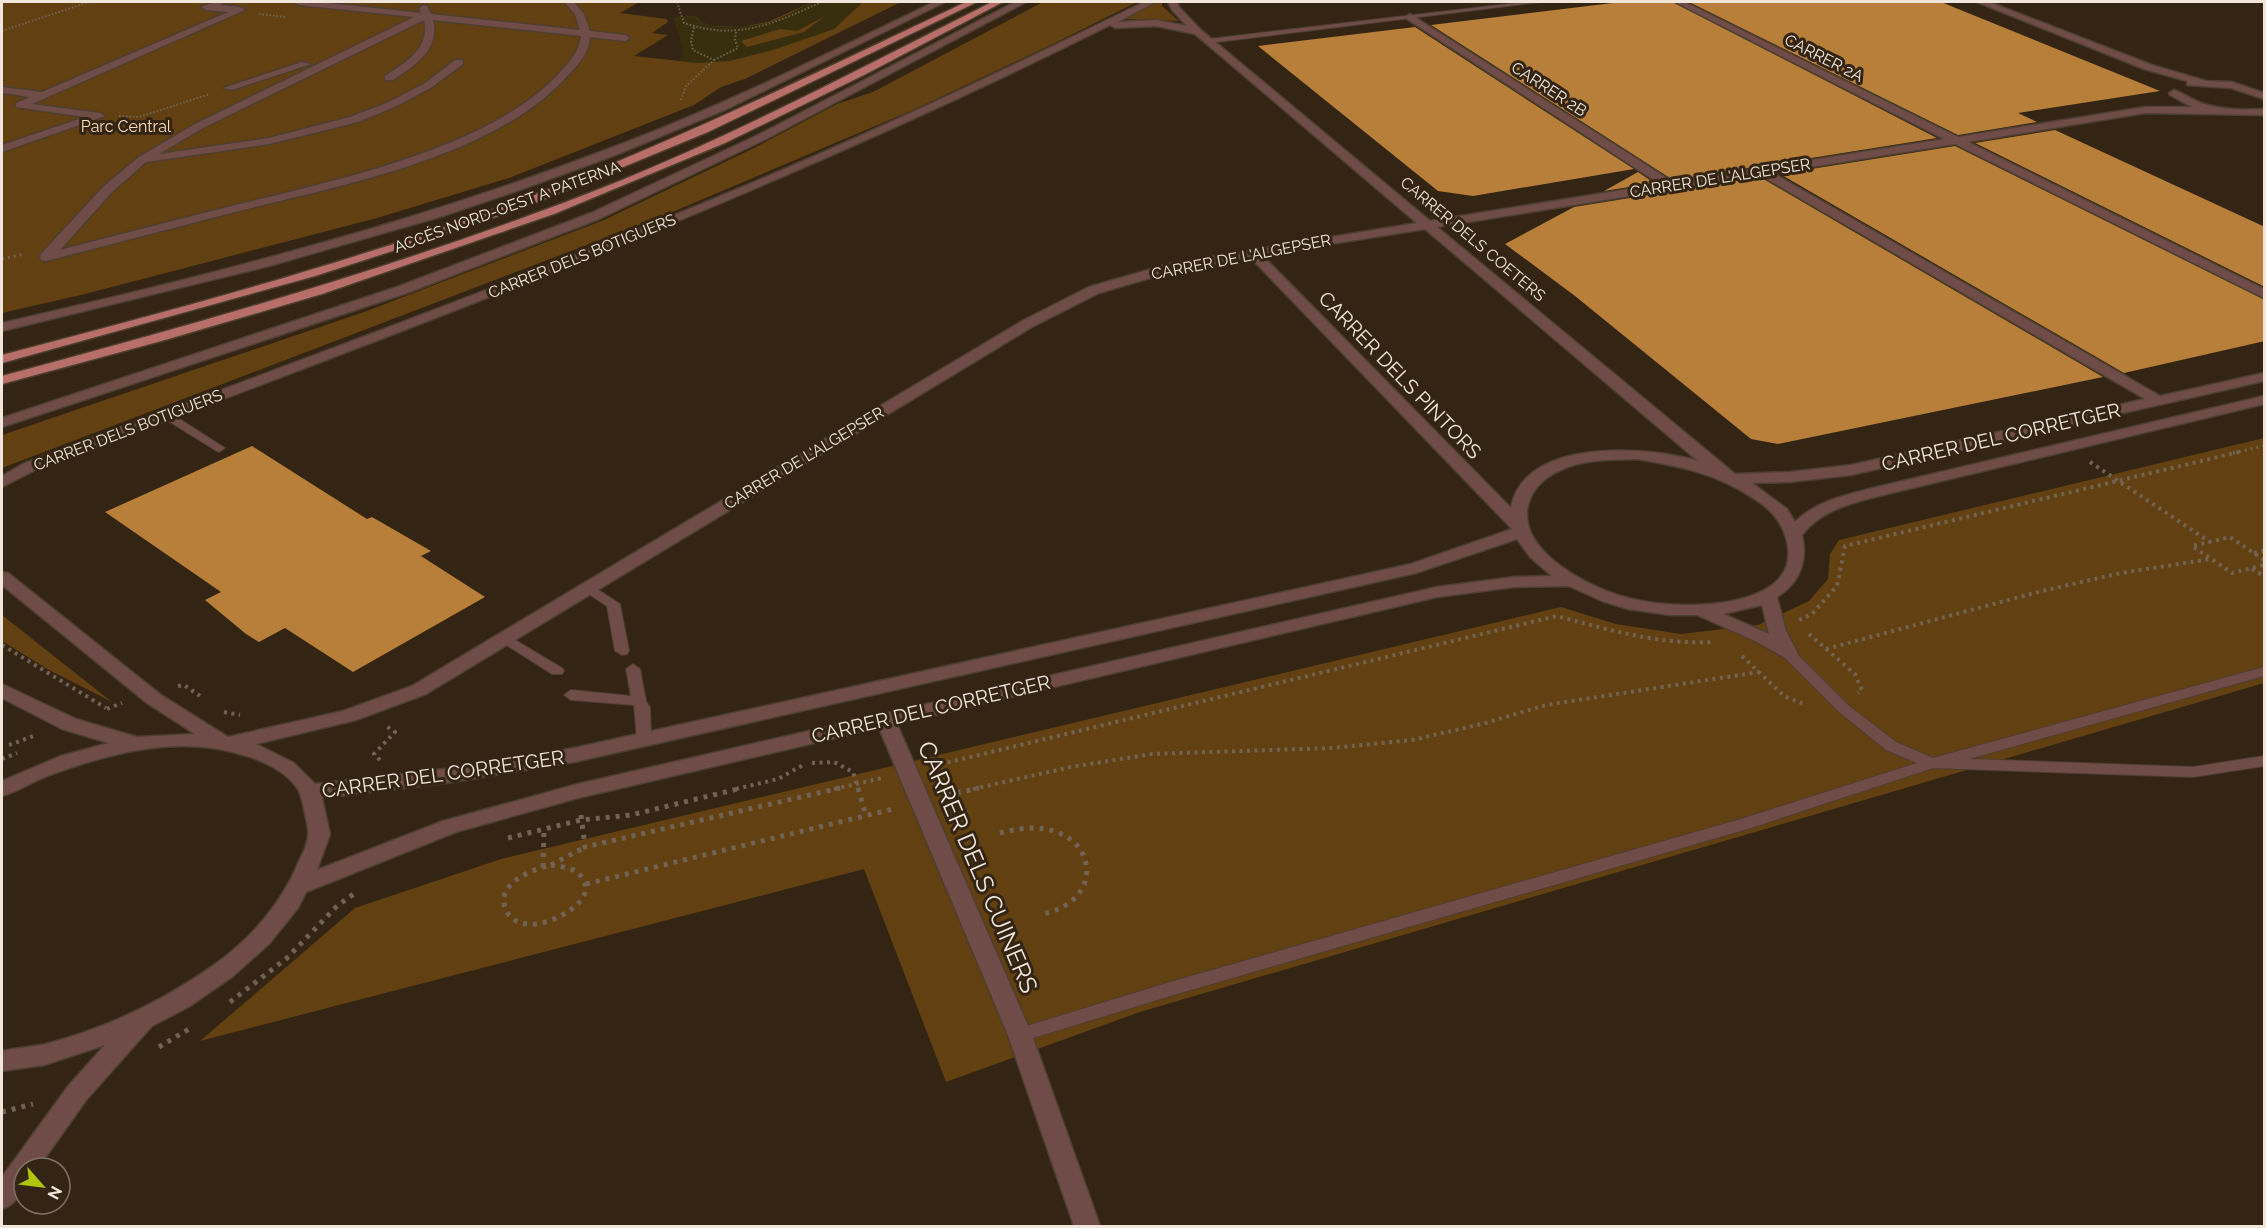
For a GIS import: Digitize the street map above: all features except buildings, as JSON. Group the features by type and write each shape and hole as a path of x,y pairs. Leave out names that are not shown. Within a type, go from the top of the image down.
{"main road":[{"path":"782,92 956,2"},
{"name":"ACCÉS NORD-OEST A PATERNA","path":"2,359 282,282 465,224 612,168 782,92 972,2"},
{"name":"ACCÉS NORD-OEST A PATERNA","path":"2,380 294,298 468,242 635,178 747,129 998,2"}],"street":[{"path":"100,116 20,105 240,10 206,7 222,2"},
{"path":"299,2 625,38"},
{"path":"389,78 415,60 429,43 433,28 425,9 415,2"},
{"path":"427,15 199,126 143,159 108,189 46,257 372,174 429,154 488,128 518,112 549,91 575,64 584,49 586,28 578,10 569,2"},
{"path":"2,327 183,285 323,247 545,177 692,120 744,97 940,2"},
{"path":"2,423 402,290 595,216 764,136 1021,2"},
{"name":"CARRER DELS BOTIGUERS","path":"2,482 31,466 420,320 664,224 930,110 1150,2"},
{"name":"CARRER DELS COETERS","path":"1173,2 1175,8 1209,42 1729,477"},
{"name":"CARRER 2A","path":"1679,2 2265,294"},
{"path":"1982,2 2148,67 2265,96"},
{"name":"CARRER 2B","path":"1410,17 1671,186"},
{"name":"CARRER DELS COETERS","path":"1079,38 1113,26 1144,22 1171,24 1198,32"},
{"path":"228,88 365,45"},
{"path":"143,159 237,147 344,121 409,97 442,78 459,62"},
{"path":"2148,67 2187,102 2213,110"},
{"path":"2145,110 2185,83 2202,82"},
{"path":"2232,86 2265,85"},
{"path":"2,90 44,95"},
{"path":"2145,110 2213,110 2236,113 2265,121"},
{"name":"CARRER DE L'ALGEPSER","path":"226,742 312,726 384,705 419,690 1027,324 1094,290 1172,267 1253,253 2145,110"},
{"path":"2236,113 2265,112"},
{"path":"2,149 100,116"},
{"path":"1761,171 2158,401"},
{"name":"CARRER DELS PINTORS","path":"1253,253 1519,529 1531,549 1548,566 1571,581"},
{"name":"CARRER DEL CORRETGER","path":"1729,477 1790,477 1851,471 2265,377"},
{"name":"CARRER DEL CORRETGER","path":"1795,533 1804,520 1825,507 1879,491 2265,400"},
{"path":"1519,529 1519,501 1533,480 1560,464 1596,456 1637,454 1681,461 1729,477 1761,495 1775,507 1795,533 1799,556 1790,578 1768,595 1739,606 1702,611 1645,606 1611,598 1571,581"},
{"name":"CARRER DEL CORRETGER","path":"311,792 453,776 644,740 1416,568 1519,529"},
{"path":"2,578 149,695 226,742"},
{"name":"CARRER DEL CORRETGER","path":"302,885 450,826 578,791 1437,592 1514,582 1571,581"},
{"path":"1768,595 1777,632 1789,654"},
{"path":"1702,611 1761,637 1789,654"},
{"path":"2,690 69,724 135,744"},
{"name":"CARRER DELS CUINERS","path":"886,720 1020,1035 1087,1227"},
{"path":"2,789 21,779 79,757 135,744 181,739 226,742 272,756 303,779 311,792 319,835 302,885 267,933 212,979 144,1019 83,1044 21,1060 2,1061"},
{"path":"2,1197 78,1092 144,1019"}],"lane":[{"path":"1209,42 1538,2"},
{"path":"166,415 219,448"},
{"path":"589,588 613,604 622,651"},
{"path":"505,638 557,671"},
{"path":"1789,654 1843,708 1891,746 1932,763 2193,772 2265,761"},
{"path":"633,669 639,701 643,708 644,740"},
{"path":"1020,1035 1176,987 1745,824 1932,763 2265,672"},
{"path":"571,695 639,701"}],"path":[{"path":"2,31 39,16 89,2"},
{"path":"677,2 684,23 694,27 736,31 763,27 821,2"},
{"path":"237,12 295,18"},
{"path":"694,27 690,47 699,56 714,60"},
{"path":"671,104 681,100 686,86 714,60 738,48 735,40 736,31"},
{"path":"100,116 139,117 228,88"},
{"path":"2118,481 2210,542"},
{"path":"2265,560 2230,537 2192,546 2232,573 2265,565"},
{"path":"2254,553 2265,551"},
{"path":"1826,649 2042,591 2121,573 2211,559"},
{"path":"2252,568 2265,576"},
{"path":"2,645 114,712"},
{"path":"941,797 1048,772 1152,754 1331,748 1412,740 1482,724 1546,705 1759,672"},
{"path":"9,745 46,732"},
{"path":"502,840 581,820 631,815 778,779 807,763 834,762 853,772 866,816"},
{"path":"551,865 574,869 582,876 586,884 584,895 578,905 565,916 536,925 511,920 503,905 505,894 511,884 523,874 551,865 585,847 884,778"},
{"path":"580,805 585,847"},
{"path":"586,884 897,808"},
{"path":"543,822 543,867"},
{"path":"1000,833 1034,827 1061,833 1079,844 1088,859 1089,875 1082,891 1066,906 1040,915"},
{"path":"221,1008 248,991 287,958 337,906 360,889"},
{"path":"155,1050 194,1026"}],"green space":[{"name":"Parc Central","path":"2,2 639,2 620,13 667,19 668,22 652,33 668,35 634,56 680,61 684,51 674,17 695,16 703,23 713,26 741,27 768,22 812,2 901,2 745,79 721,87 694,105 509,178 377,218 85,294 2,313"},
{"path":"1043,2 1137,2 913,110 663,216 2,468 2,435 364,312 604,220 754,148 837,104 873,92"},
{"path":"1157,2 1162,2 1162,6 1179,21 1124,19"},
{"path":"2264,438 2264,683 1140,1012 946,1082 864,869 200,1041 355,908 501,859 1561,607 1616,624 1681,634 1758,625 1809,601 1828,579 1830,554 1839,540"},
{"path":"2,615 112,702 49,670 2,641"}],"sand":[{"path":"812,2 863,2 834,29 773,50 730,61 696,63 680,61 684,51 674,17 695,16 700,21 719,27 753,26 770,22","holes":["825,16 804,32 747,47 741,41 780,29 797,31"]}]}
